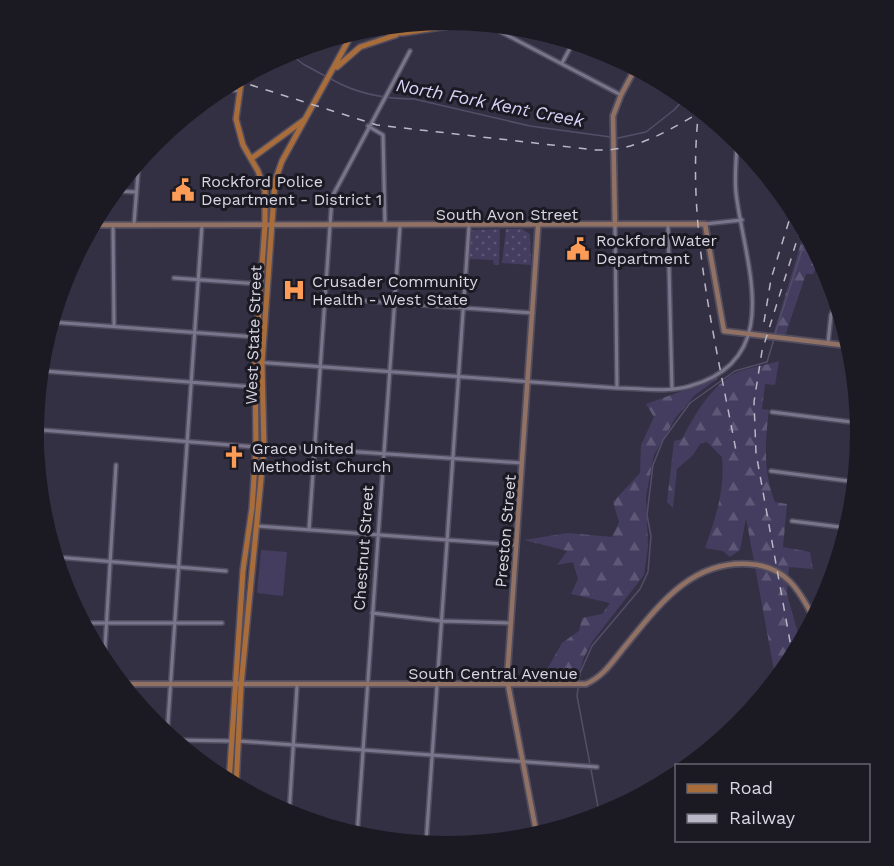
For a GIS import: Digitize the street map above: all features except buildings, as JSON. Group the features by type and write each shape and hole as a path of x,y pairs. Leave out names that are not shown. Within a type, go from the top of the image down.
{"main road":[{"path":"331,75 360,47 411,32"},
{"path":"396,33 403,33"},
{"name":"West State Street","path":"236,777 241,686 264,448 262,363 278,172 347,43"},
{"name":"West State Street","path":"229,772 243,570 252,508 256,447 255,362 265,225 265,191 252,158 243,145 236,119 240,87"},
{"path":"252,158 306,118"}],"street":[{"path":"505,34 621,95"},
{"path":"562,63 570,49"},
{"path":"309,530 334,189 410,51"},
{"path":"617,388 613,129 614,109 632,75"},
{"path":"234,91 239,92"},
{"path":"368,126 383,135 386,225"},
{"path":"255,362 617,388 672,389 690,386 714,376 735,359 749,335 753,321 753,291 736,192 736,152"},
{"path":"134,226 138,175"},
{"path":"124,192 136,192"},
{"name":"South Avon Street","path":"102,225 668,226 742,220"},
{"path":"705,224 724,331 840,345"},
{"path":"168,723 202,225"},
{"path":"113,226 114,325"},
{"name":"Chestnut Street","path":"358,826 400,226"},
{"path":"427,835 469,226"},
{"name":"Preston Street","path":"535,826 507,679 509,624 530,381 538,226"},
{"path":"668,226 672,389"},
{"path":"174,278 260,284"},
{"path":"325,298 534,313"},
{"path":"828,344 832,313"},
{"path":"60,322 196,331 257,338"},
{"path":"49,371 255,387"},
{"path":"772,412 850,422"},
{"path":"44,430 256,447"},
{"path":"285,447 523,463"},
{"path":"105,645 116,465"},
{"path":"771,471 847,481"},
{"path":"792,521 838,527"},
{"path":"257,526 516,545"},
{"path":"64,558 226,571"},
{"name":"South Central Avenue","path":"132,684 570,686 586,684 602,674 670,593 693,577 716,567 746,564 777,571 794,583 809,609"},
{"path":"372,613 442,621 509,624"},
{"path":"92,623 222,623"},
{"path":"290,803 297,686"},
{"path":"186,740 230,741"},
{"path":"238,741 597,767"}],"green space":[{"path":"500,229 499,265 494,265 493,260 469,259 472,230"},
{"path":"506,229 522,229 530,234 531,265 502,263"},
{"path":"801,242 815,270 813,274 806,274 785,336 773,335"},
{"path":"779,361 775,385 765,384 762,409 769,410 766,445 768,480 775,502 787,504 783,547 810,552 813,569 789,567 787,594 797,631 774,669 746,518 740,550 730,557 723,551 705,548 719,503 723,469 722,457 707,442 700,444 693,455 677,469 673,508 667,502 674,441 682,439 708,396 722,382 735,373"},
{"path":"717,376 717,379 695,395 676,417 654,455 646,496 648,547 644,575 592,642 584,657 577,682 540,682 562,643 579,631 582,618 602,614 610,603 571,594 578,579 573,562 557,565 567,551 524,540 568,533 612,537 619,522 613,502 640,473 641,445 654,417 646,404"},
{"path":"261,550 287,552 283,596 257,593"}],"waterway":[{"name":"North Fork Kent Creek","path":"297,59 327,77"},
{"name":"North Fork Kent Creek","path":"331,79 371,94 414,99 530,126 618,138 646,132 679,104"},
{"path":"775,334 803,246"},
{"path":"598,806 577,696 580,673 592,646 640,589 648,572 651,536 647,515 653,465 663,440 690,403 735,371 767,362 774,339"}],"railway":[{"path":"246,83 377,125 596,150 611,150 639,143 695,115"},
{"path":"698,118 696,196 699,239 712,327 737,456"},
{"path":"764,322 771,279 789,221"},
{"path":"790,643 756,453 754,402 762,351 798,236"}],"place":[{"name":"Rockford Police Department - District 1","path":"183,190"},
{"name":"Rockford Water Department","path":"578,249"},
{"name":"Crusader Community Health - West State","path":"294,290"},
{"name":"Grace United Methodist Church","path":"234,457"}]}
